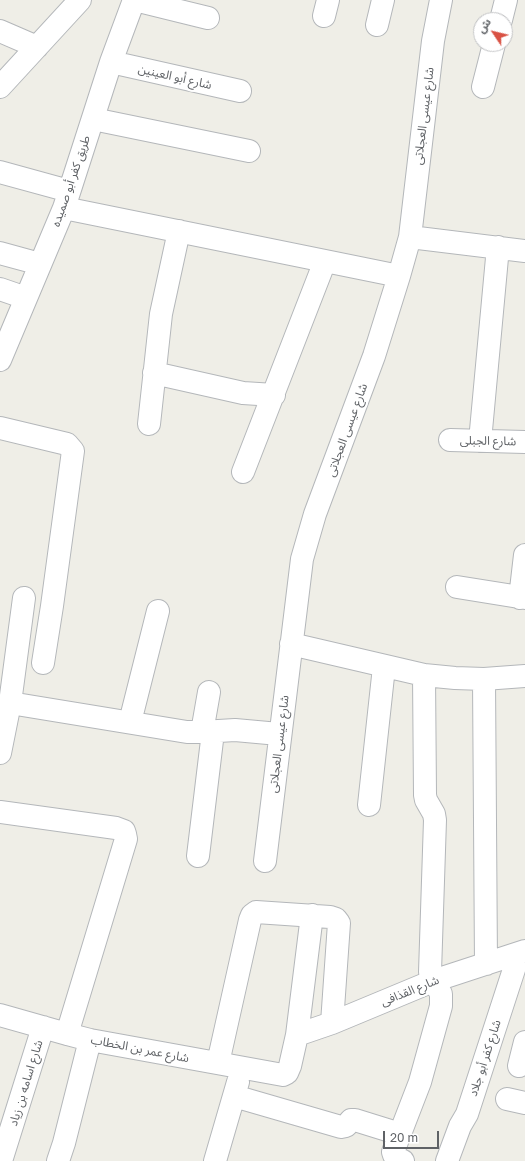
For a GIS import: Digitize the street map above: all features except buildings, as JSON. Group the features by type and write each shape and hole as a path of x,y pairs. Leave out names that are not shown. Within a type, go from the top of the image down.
{"street":[{"path":"0,87 79,0"},
{"path":"135,0 208,18"},
{"name":"طريق كفر أبو صميده","path":"0,360 6,329 26,298 66,200 111,62 135,0"},
{"path":"377,25 383,0"},
{"name":"شارع عيسى العجلاتى","path":"265,861 291,644 304,554 315,514 374,356 410,237 433,42 441,0"},
{"path":"503,12 506,0"},
{"path":"0,31 37,47"},
{"path":"483,87 492,52"},
{"name":"شارع أبو العينين","path":"111,62 240,92"},
{"path":"93,119 249,151"},
{"path":"0,172 66,200 179,232 399,276"},
{"path":"149,424 161,314 179,232"},
{"path":"410,237 525,251"},
{"path":"480,441 498,247"},
{"path":"0,253 40,264"},
{"path":"243,472 325,261"},
{"path":"0,289 26,298"},
{"path":"154,373 243,393 274,395"},
{"path":"0,428 67,444 73,450 58,568 43,663"},
{"name":"شارع الجبلى","path":"450,440 525,442"},
{"path":"457,587 523,598 525,555"},
{"path":"0,753 3,728 10,703 24,598"},
{"path":"130,722 158,611"},
{"path":"291,644 384,667 424,675 484,679 525,676"},
{"path":"369,805 384,667"},
{"path":"403,1161 394,1156 393,1152 420,1082 441,1006 441,994 433,981 430,972 435,820 434,814 426,800 425,795 424,675"},
{"path":"484,679 486,964"},
{"path":"198,856 209,692"},
{"path":"10,703 187,732 235,730 280,734"},
{"path":"0,812 116,828 125,834 126,839 67,1034"},
{"path":"218,1063 252,915 256,912 261,911 333,917 339,923 332,1023"},
{"path":"297,1035 312,915"},
{"name":"شارع القذافى","path":"297,1035 332,1023 433,981 522,952"},
{"name":"شارع كفر أبو جلاد","path":"447,1161 460,1126 467,1114 522,952"},
{"name":"شارع عمر بن الخطاب","path":"0,1015 90,1040 281,1075 287,1073 297,1035"},
{"name":"شارع اسامه بن زياد","path":"1,1161 43,1028"},
{"path":"58,1161 90,1040"},
{"path":"519,1066 525,1042"},
{"path":"215,1161 242,1068"},
{"path":"234,1096 341,1127 346,1126 351,1120 355,1120 400,1134"}]}
